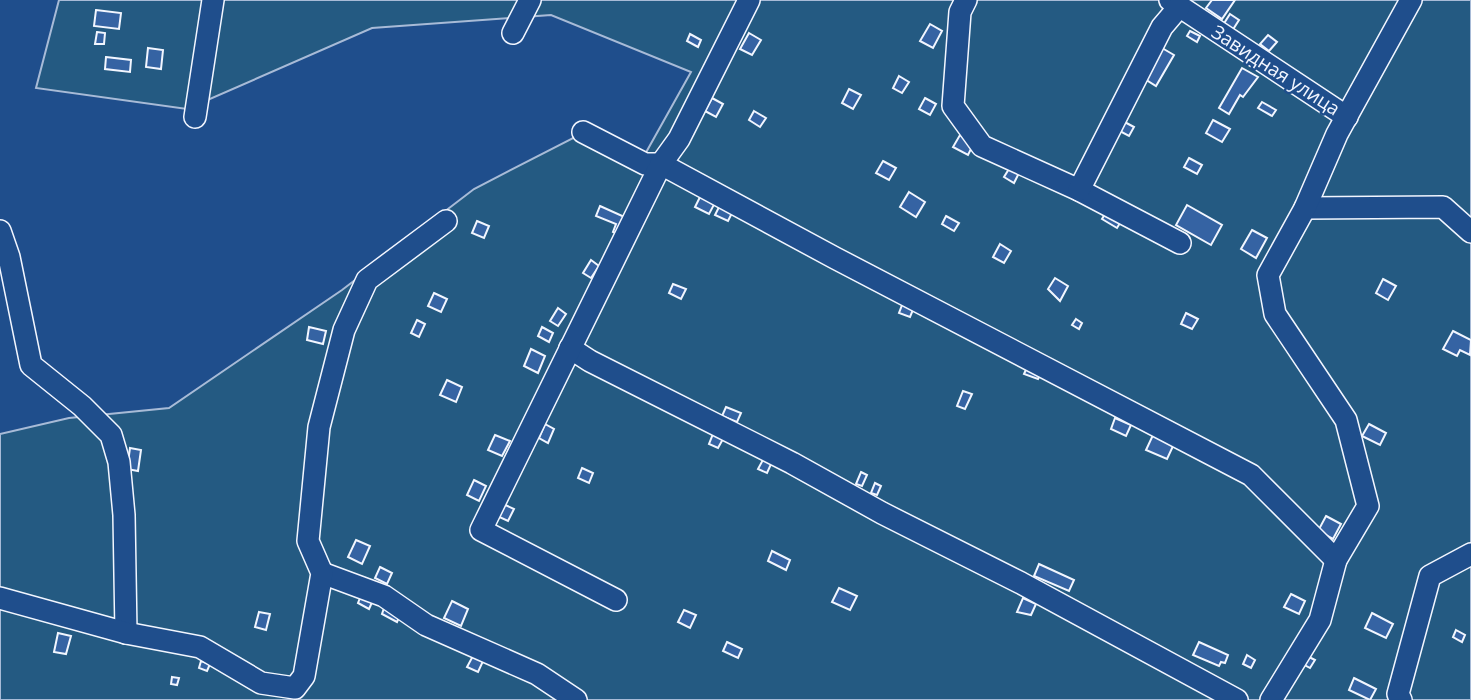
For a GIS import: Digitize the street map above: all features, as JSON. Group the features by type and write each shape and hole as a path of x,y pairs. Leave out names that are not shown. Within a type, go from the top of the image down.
{"lane":[{"path":"195,117 213,0"},
{"path":"513,33 530,0"},
{"path":"617,600 481,530 661,163 679,139 749,0"},
{"path":"966,0 960,12 953,106 982,146 1079,190 1180,243"},
{"path":"1271,700 1320,620 1336,560 1368,506 1346,420 1275,314 1268,275 1305,208 1347,117 1411,0"},
{"path":"1079,190 1175,4"},
{"name":"Завидная улица","path":"1175,4 1347,117"},
{"path":"583,132 645,164 661,163 835,258 1251,475 1336,560"},
{"path":"1305,208 1443,207 1471,232"},
{"path":"0,598 126,633 200,647 261,683 295,688 304,676 322,573 309,541 319,426 344,330 367,280 446,221"},
{"path":"0,231 9,257 31,365 82,406 111,435 124,514 126,633"},
{"path":"570,348 590,361 1021,583 1237,700"},
{"path":"1401,700 1398,694 1430,576 1471,554"},
{"path":"322,573 384,596 426,625 537,674 576,700"}],"shaded area":[{"path":"59,0 1471,0 1471,700 0,700 0,434 69,418 169,408 342,290 474,189 575,137 644,156 691,72 551,15 372,28 187,109 36,88"}],"building":[{"path":"1212,0 1235,0 1222,19 1206,8"},
{"path":"96,10 121,13 119,29 94,26"},
{"path":"1230,14 1239,20 1232,31 1223,25"},
{"path":"930,24 942,31 933,48 920,41"},
{"path":"1190,31 1200,36 1197,42 1187,36"},
{"path":"97,32 105,33 104,44 95,44"},
{"path":"749,33 761,40 752,55 740,49"},
{"path":"690,34 701,40 698,47 687,41"},
{"path":"1268,35 1277,42 1269,51 1260,44"},
{"path":"148,48 163,50 161,69 146,67"},
{"path":"1162,48 1174,55 1156,86 1140,76"},
{"path":"106,57 131,60 130,72 105,69"},
{"path":"1242,68 1258,77 1243,97 1240,95 1229,114 1219,108"},
{"path":"899,76 909,82 902,93 893,88"},
{"path":"849,89 861,95 853,109 842,103"},
{"path":"712,98 723,104 716,117 705,111"},
{"path":"925,98 936,104 930,115 919,109"},
{"path":"1262,102 1276,110 1272,116 1258,108"},
{"path":"754,111 766,118 760,127 749,120"},
{"path":"1119,119 1134,127 1129,136 1114,128"},
{"path":"1213,120 1230,129 1222,142 1206,133"},
{"path":"960,135 974,143 968,155 953,147"},
{"path":"1189,158 1202,165 1197,174 1184,167"},
{"path":"883,161 896,168 889,180 876,173"},
{"path":"1012,164 1021,169 1014,183 1004,177"},
{"path":"703,191 717,199 709,214 695,207"},
{"path":"909,192 925,202 916,217 900,207"},
{"path":"721,203 734,209 728,221 715,215"},
{"path":"1187,205 1222,225 1211,245 1176,225"},
{"path":"600,206 629,219 622,236 613,232 616,224 596,216"},
{"path":"1108,209 1123,218 1117,228 1102,219"},
{"path":"946,216 959,223 954,231 942,224"},
{"path":"477,221 489,226 484,238 472,233"},
{"path":"1252,230 1267,238 1256,258 1241,249"},
{"path":"1000,244 1011,251 1004,263 993,257"},
{"path":"591,260 599,266 591,278 583,273"},
{"path":"1055,278 1068,286 1060,301 1048,289"},
{"path":"1383,279 1396,286 1388,300 1376,293"},
{"path":"673,284 686,289 681,299 669,293"},
{"path":"434,293 447,299 441,312 428,306"},
{"path":"904,300 915,305 910,317 899,313"},
{"path":"558,308 566,314 558,326 550,321"},
{"path":"1186,313 1198,319 1192,329 1181,324"},
{"path":"1076,319 1082,323 1079,329 1072,325"},
{"path":"417,320 425,324 419,337 411,333"},
{"path":"309,327 326,331 323,344 307,340"},
{"path":"542,327 553,333 549,342 538,336"},
{"path":"1453,331 1471,340 1470,355 1460,350 1457,356 1443,349"},
{"path":"531,349 545,356 538,373 524,366"},
{"path":"1028,365 1042,371 1038,379 1024,374"},
{"path":"447,380 462,387 456,402 440,395"},
{"path":"963,391 972,394 965,409 957,406"},
{"path":"726,407 741,413 737,422 722,416"},
{"path":"1115,418 1131,425 1126,436 1111,429"},
{"path":"545,424 554,429 548,443 539,438"},
{"path":"1369,424 1386,433 1380,445 1362,436"},
{"path":"713,434 723,439 718,448 709,444"},
{"path":"495,435 510,441 502,456 488,450"},
{"path":"1153,435 1174,444 1167,459 1146,450"},
{"path":"130,448 141,450 138,471 127,469"},
{"path":"764,458 772,462 767,473 758,469"},
{"path":"582,468 593,473 589,483 578,478"},
{"path":"861,472 867,475 862,486 856,484"},
{"path":"474,480 486,486 479,501 467,495"},
{"path":"875,483 881,486 877,495 871,493"},
{"path":"501,503 514,509 508,521 495,515"},
{"path":"1326,516 1341,524 1333,539 1318,531"},
{"path":"356,540 370,546 362,564 348,557"},
{"path":"772,551 790,560 786,570 768,561"},
{"path":"1039,564 1074,580 1069,591 1034,576"},
{"path":"380,567 392,573 387,584 375,578"},
{"path":"839,588 857,596 850,610 832,602"},
{"path":"362,593 374,598 369,609 358,603"},
{"path":"1291,594 1305,601 1299,614 1284,607"},
{"path":"1023,598 1036,604 1031,615 1017,612"},
{"path":"452,601 468,609 461,626 444,618"},
{"path":"384,608 400,615 397,622 382,614"},
{"path":"684,610 696,615 690,628 678,622"},
{"path":"259,612 270,614 266,630 255,627"},
{"path":"1372,613 1393,624 1386,638 1365,628"},
{"path":"1456,630 1465,635 1462,642 1453,637"},
{"path":"58,633 71,636 66,654 54,652"},
{"path":"727,642 742,649 738,658 723,651"},
{"path":"1199,642 1228,655 1225,663 1221,662 1219,666 1193,655"},
{"path":"474,654 484,659 478,672 467,667"},
{"path":"1247,655 1255,660 1251,668 1243,664"},
{"path":"1305,655 1315,660 1310,668 1301,663"},
{"path":"201,661 210,664 207,671 199,668"},
{"path":"172,677 179,678 177,685 171,684"},
{"path":"1354,678 1376,689 1370,700 1349,690"}]}
